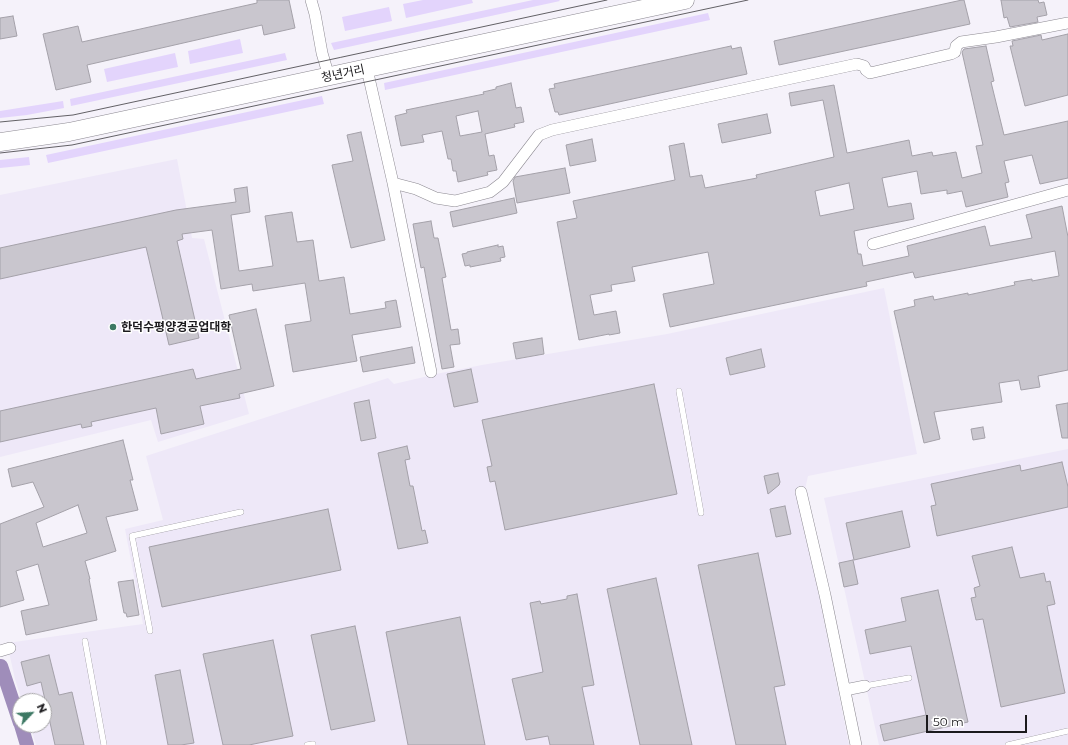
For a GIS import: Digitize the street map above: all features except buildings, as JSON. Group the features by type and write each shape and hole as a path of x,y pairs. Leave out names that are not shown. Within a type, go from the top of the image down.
{"main road":[{"name":"청년거리","path":"0,142 69,132 685,0"}],"street":[{"path":"311,0 322,53 329,77"},
{"path":"393,183 416,189 436,198 455,201 490,192 503,182 539,135 552,130 857,64 864,66 866,70 870,72 951,54 955,52 956,46 961,42 1068,23"},
{"path":"367,69 393,183 431,372"},
{"path":"873,244 1068,190"},
{"path":"801,492 825,595 856,745"},
{"path":"845,690 865,686"}],"lane":[{"path":"679,391 701,513"},
{"path":"150,631 132,536 241,512"},
{"path":"85,641 104,745"},
{"path":"865,686 909,678"},
{"path":"1008,745 1068,732"}],"shaded area":[{"path":"423,0 472,0 473,3 406,18 403,4"},
{"path":"533,0 560,1 334,50 331,43"},
{"path":"389,7 392,21 345,31 342,17"},
{"path":"708,13 710,20 385,90 384,83"},
{"path":"240,39 243,53 190,64 188,51"},
{"path":"175,53 178,67 107,82 104,69"},
{"path":"285,53 287,60 71,106 70,99"},
{"path":"322,96 324,104 48,163 46,155"},
{"path":"63,101 64,108 27,115 0,118 0,111"},
{"path":"29,157 30,165 0,168 0,160"},
{"name":"한덕수평양경공업대학","path":"177,159 192,238 204,239 249,414 158,442 151,420 0,457 0,195"},
{"path":"884,288 917,454 808,476 801,507 849,745 36,745 32,733 52,733 52,693 19,693 7,643 143,624 125,529 163,520 146,456 388,378 394,384 482,365 667,334"},
{"path":"1068,449 1068,745 879,745 824,498"}],"waterway":[{"path":"1,666 12,699"},
{"path":"23,733 27,745"}],"tram line":[{"path":"0,122 73,115 607,0"},
{"path":"0,153 72,145 748,0"}],"place":[{"name":"한덕수평양경공업대학","path":"113,327"}]}
